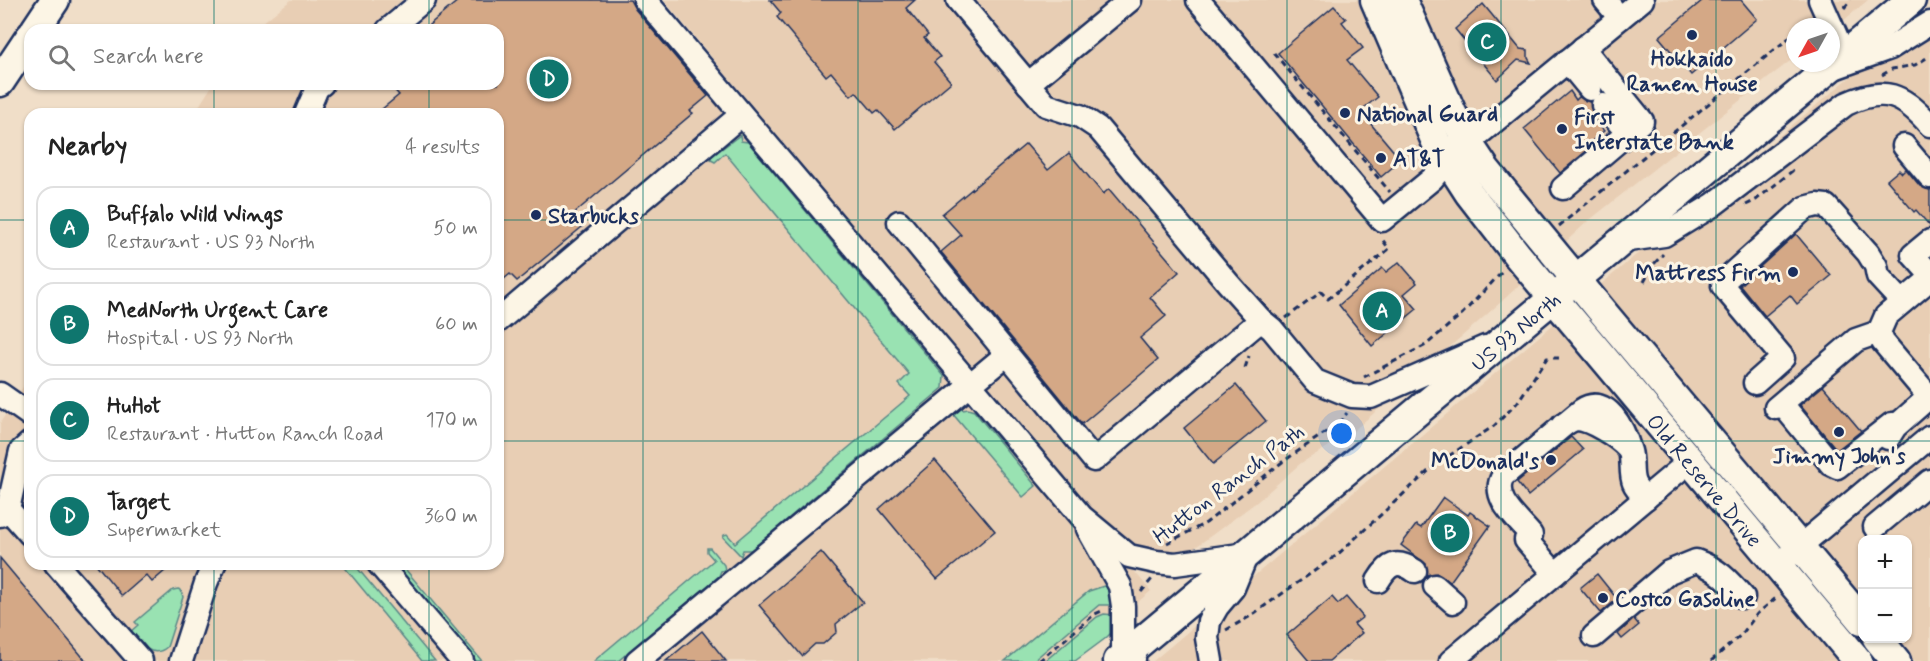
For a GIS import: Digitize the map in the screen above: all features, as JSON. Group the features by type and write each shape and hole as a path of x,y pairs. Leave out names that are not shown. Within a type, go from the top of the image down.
{"main road":[{"path":"39,24 55,0"},
{"path":"1375,0 1427,124 1458,152"},
{"path":"1402,0 1425,49 1458,152"},
{"name":"US 93 North","path":"1840,58 1911,0"},
{"path":"0,82 24,46"},
{"name":"US 93 North","path":"1127,660 1247,554 1823,72"},
{"name":"Old Reserve Drive","path":"1458,152 1486,171 1858,615"},
{"name":"Old Reserve Drive","path":"1458,152 1469,193 1518,256 1690,461 1779,580 1858,661"},
{"path":"1880,643 1896,661"}],"lane":[{"path":"395,24 424,0"},
{"path":"645,0 1082,517 1129,556 1175,564 1247,554"},
{"path":"958,0 1046,105 1080,116 1098,128 1198,249 1315,381 1352,396 1371,397 1508,337"},
{"path":"1028,84 1130,0"},
{"path":"1198,0 1382,220 1431,179 1458,152 1642,0"},
{"path":"1605,0 1620,18"},
{"path":"1820,0 1824,18"},
{"path":"1840,61 1890,48 1930,23"},
{"path":"1575,55 1596,97 1628,133"},
{"path":"1563,188 1642,121 1575,55"},
{"path":"309,108 316,90"},
{"path":"1621,241 1664,235 1713,205 1846,104 1864,95 1884,93 1900,99 1917,109 1930,125"},
{"path":"504,316 741,115"},
{"path":"1930,164 1915,147 1904,146 1930,177"},
{"path":"1755,383 1783,358 1726,290 1724,281 1805,208 1817,205 1826,206 1868,253 1876,266 1878,276 1902,302"},
{"path":"899,222 1094,460 1267,325"},
{"path":"1837,482 1891,436 1895,427 1929,398 1883,342 1879,332 1886,316 1930,276 1922,248"},
{"path":"1879,332 1856,340 1779,406 1831,464 1837,466 1892,424"},
{"path":"637,661 1006,355"},
{"path":"0,394 24,411"},
{"path":"1555,574 1527,540 1531,535 1503,502 1499,493 1499,482 1503,476 1563,425 1574,419 1583,420 1623,443 1625,461 1634,483 1646,498"},
{"path":"1779,580 1799,546 1930,437"},
{"path":"24,448 21,451 4,512 24,529"},
{"path":"1451,661 1690,461"},
{"path":"1875,527 1930,481"},
{"path":"1082,517 1120,586 1127,660"},
{"path":"1211,661 1208,638 1209,621 1233,588 1247,554"},
{"path":"1594,636 1669,572 1695,561 1713,567 1743,597"},
{"path":"1378,581 1383,572 1394,564 1403,563 1415,571"},
{"path":"61,570 141,661"},
{"path":"181,661 212,570"},
{"path":"371,570 447,661"},
{"path":"384,570 462,661"},
{"path":"1435,586 1452,602"}],"path":[{"path":"1541,238 1559,226 1786,40"},
{"path":"1274,53 1390,192"},
{"path":"1877,77 1892,69 1915,65 1930,56"},
{"path":"1245,368 1251,348 1267,325 1322,292 1328,299 1389,249 1382,240 1390,232"},
{"name":"Hutton Ranch Path","path":"1039,661 1095,614 1123,606 1138,596 1149,584 1158,555 1165,544 1206,523 1281,462 1339,423 1347,414 1354,382 1426,345 1463,313 1518,256"},
{"path":"1222,632 1249,617 1337,555 1435,465 1494,426 1517,404 1547,358 1559,358"},
{"path":"1711,661 1742,634 1779,580"}],"shaded area":[{"path":"291,0 653,0 1151,591 1067,661 0,661 0,423 24,385 24,570 504,570 504,108 198,108 209,90 504,90 504,24 261,24"},
{"path":"664,0 1868,0 1840,23 1840,18 1786,18 1786,64 1587,222 1500,303 1351,433 1301,463 1258,501 1193,549 1164,557 1128,544 1094,515"},
{"path":"1930,11 1930,661 1153,661 1655,239"}],"green space":[{"path":"740,135 741,141 748,142 944,376 943,388 751,550 743,550 741,556 723,537 724,535 727,534 735,543 910,396 899,384 909,374 725,153 715,162 711,160 711,157"},
{"path":"960,406 963,410 974,411 1036,486 1023,497 952,413"},
{"path":"707,548 710,548 724,565 725,570 721,571 719,576 618,661 594,661 714,560 707,552"},
{"path":"347,570 359,570 435,661 422,661"},
{"path":"395,570 406,570 482,661 476,661 444,628"},
{"path":"1107,585 1112,605 1099,605 1033,661 1005,661 1089,591"},
{"path":"173,590 181,590 183,597 167,647 161,651 151,651 130,632 138,625 135,622"},
{"path":"1104,614 1114,615 1114,630 1106,638 1075,661 1045,661 1097,617"}],"building":[{"path":"459,0 630,0 708,96 690,111 693,113 572,215 582,227 517,281 510,274 504,279 504,108 383,108 399,95 394,90 504,90 504,24 430,24"},
{"path":"770,0 915,0 906,8 928,35 924,38 940,57 934,62 951,82 895,129 878,110 874,113 856,92 851,96 831,72 826,76 777,17 781,13"},
{"path":"1703,0 1741,0 1757,19 1691,75 1659,37"},
{"path":"1483,4 1520,49 1528,50 1531,63 1518,60 1497,80 1455,29"},
{"path":"1334,6 1346,19 1342,22 1363,48 1347,60 1378,97 1360,111 1401,160 1381,177 1278,53"},
{"path":"1570,91 1576,100 1579,97 1590,102 1593,113 1590,115 1604,131 1593,140 1596,143 1560,173 1524,129"},
{"path":"1026,144 1048,170 1069,153 1103,194 1109,189 1179,272 1150,297 1166,316 1140,338 1158,360 1082,424 941,252 961,235 942,214"},
{"path":"1906,169 1920,186 1930,190 1930,226 1916,210 1914,212 1887,180 1899,170 1902,173"},
{"path":"1796,234 1831,276 1797,304 1790,295 1765,316 1740,285"},
{"path":"1399,262 1417,283 1404,294 1417,309 1372,346 1339,305 1382,268 1386,272"},
{"path":"1236,385 1266,421 1213,464 1184,428"},
{"path":"1823,386 1861,431 1837,450 1800,405"},
{"path":"1571,437 1583,450 1528,496 1517,482"},
{"path":"935,460 995,531 937,579 879,509"},
{"path":"1443,497 1468,515 1470,512 1490,526 1450,582 1438,573 1427,575 1426,564 1401,545 1416,525 1421,528"},
{"path":"821,552 863,602 836,624 837,632 823,644 815,644 802,656 759,605"},
{"path":"0,558 86,661 0,661"},
{"path":"101,570 166,570 152,582 146,575 122,596"},
{"path":"1597,574 1617,599 1601,613 1580,588"},
{"path":"1332,597 1338,604 1346,597 1363,617 1354,624 1362,633 1329,661 1309,661 1287,635"},
{"path":"1634,619 1639,625 1622,639 1618,634"},
{"path":"702,631 726,661 666,661"}],"place":[{"name":"Hokkaido Ramen House","path":"1692,35"},
{"name":"HuHot","path":"1487,42"},
{"name":"Target","path":"549,79"},
{"name":"National Guard","path":"1345,113"},
{"name":"First Interstate Bank","path":"1562,129"},
{"name":"AT&T","path":"1381,158"},
{"name":"Starbucks","path":"536,215"},
{"name":"Mattress Firm","path":"1793,272"},
{"name":"Buffalo Wild Wings","path":"1382,311"},
{"name":"Jimmy John's","path":"1839,432"},
{"name":"McDonald's","path":"1551,460"},
{"name":"MedNorth Urgent Care","path":"1450,533"},
{"name":"Costco Gasoline","path":"1603,598"}]}
